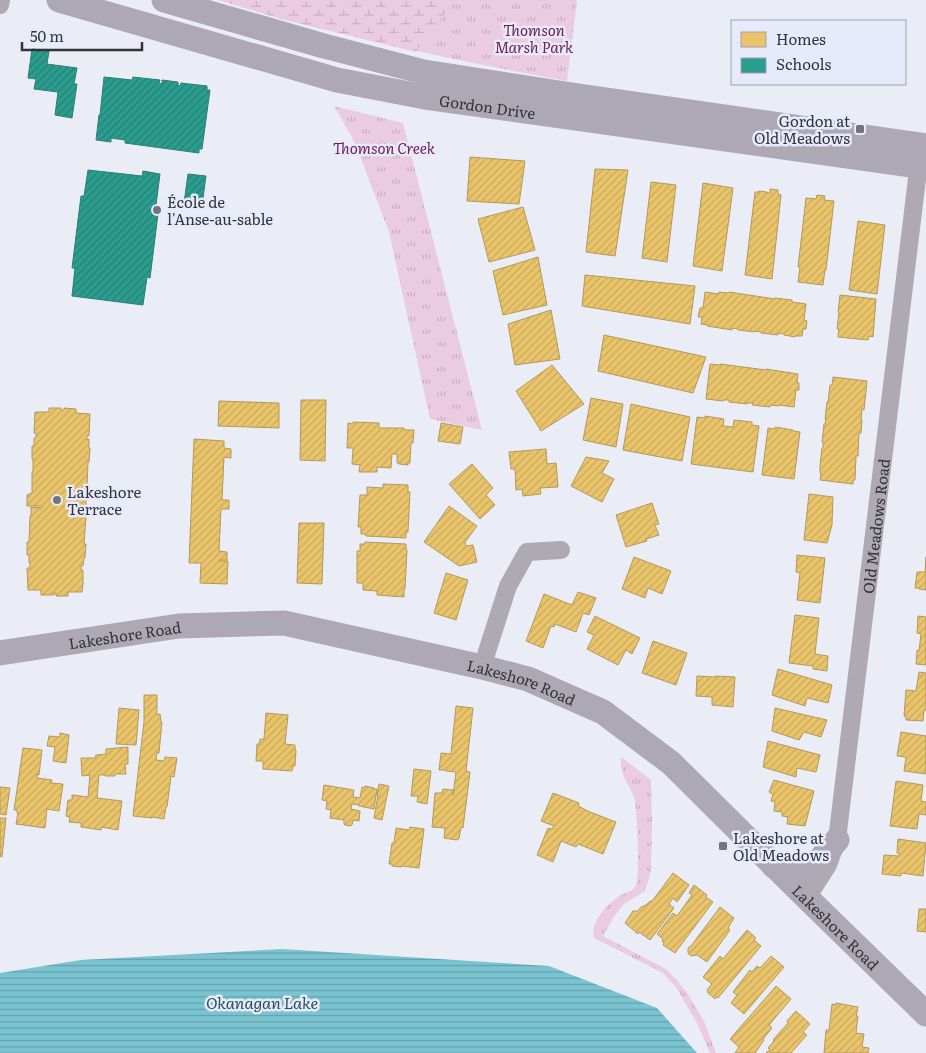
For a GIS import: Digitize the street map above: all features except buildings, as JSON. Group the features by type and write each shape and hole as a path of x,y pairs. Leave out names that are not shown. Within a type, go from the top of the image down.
{"main road":[{"name":"Gordon Drive","path":"59,0 338,80 434,98 923,157"},
{"name":"Gordon Drive","path":"164,0 324,46 424,72 572,95 923,157"},
{"name":"Lakeshore Road","path":"0,653 179,626 284,623 528,679 603,712 671,763 926,1014"},
{"path":"774,866 793,870 807,868 820,860 837,840"}],"street":[{"path":"0,5 1,0"},
{"name":"Old Meadows Road","path":"807,898 828,865 837,840 923,157"},
{"path":"482,667 508,586 527,552 561,550"}],"green space":[{"path":"218,0 455,0 416,52 281,19"},
{"name":"Thomson Marsh Park","path":"227,0 577,0 567,81 394,46"},
{"name":"Thomson Creek","path":"334,106 403,123 482,430 430,419 389,232 355,143"},
{"path":"621,757 651,780 651,871 645,891 625,903 615,915 603,936 666,969 677,980 704,1021 716,1053 710,1053 698,1025 676,987 663,973 594,938 593,932 597,919 605,908 621,895 633,889 637,879 636,807 622,770"}],"water":[{"name":"Okanagan Lake","path":"282,949 549,966 657,1008 697,1053 0,1053 0,973 81,960"}],"place":[{"name":"Gordon at Old Meadows","path":"860,129"},
{"name":"École de l'Anse-au-sable","path":"157,210"},
{"name":"Lakeshore Terrace","path":"57,500"},
{"name":"Lakeshore at Old Meadows","path":"723,846"}]}
